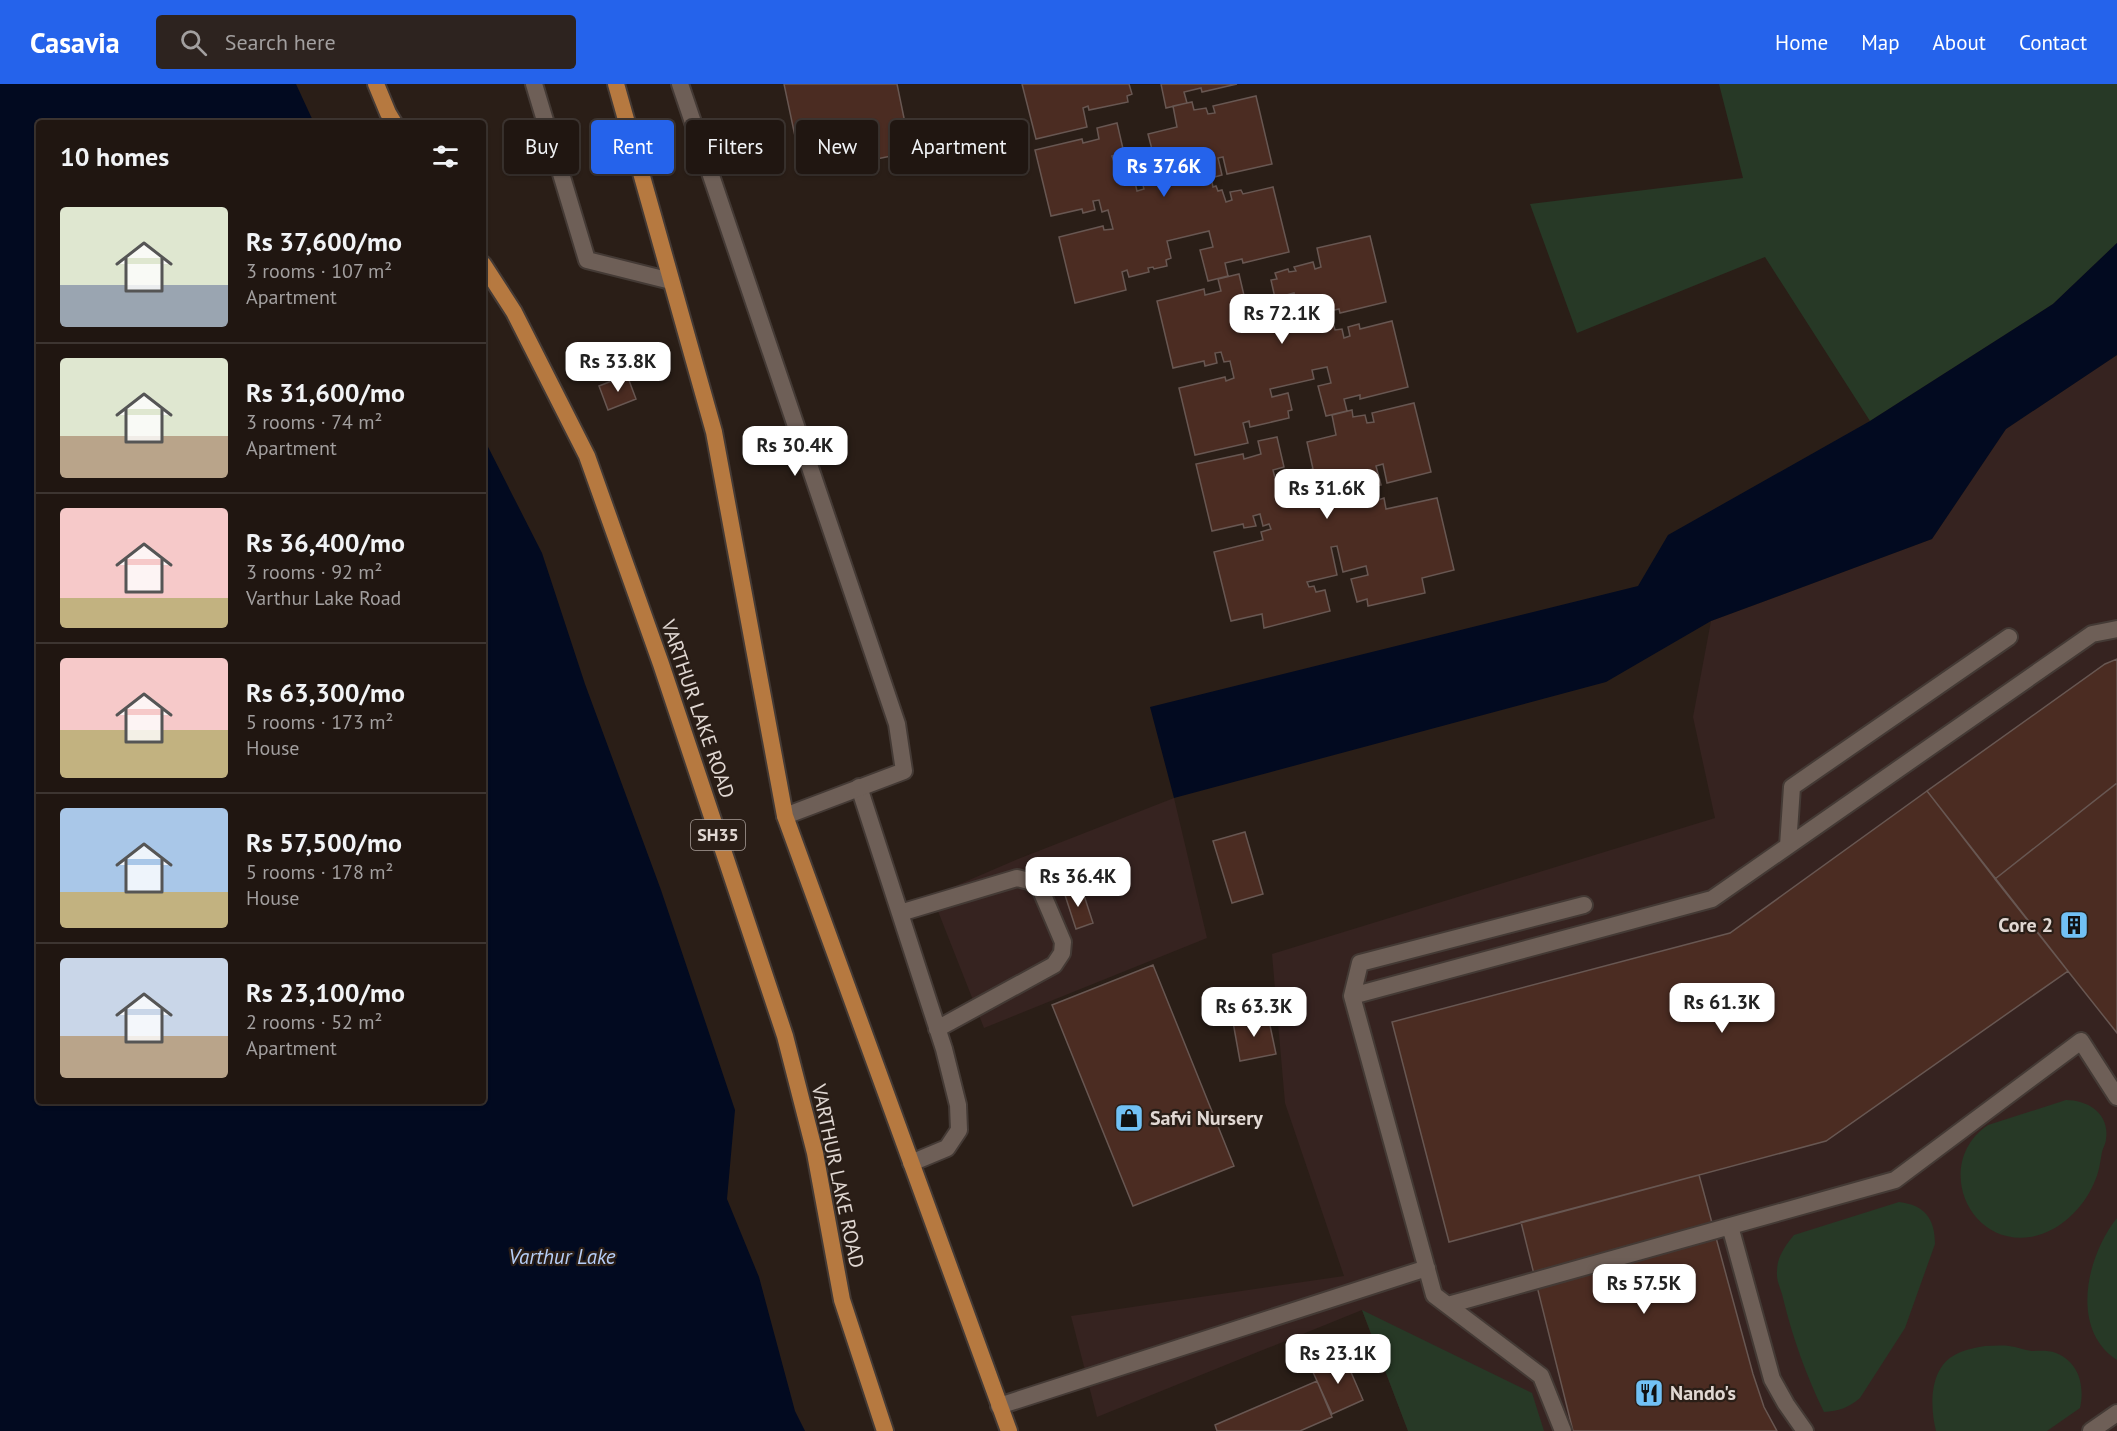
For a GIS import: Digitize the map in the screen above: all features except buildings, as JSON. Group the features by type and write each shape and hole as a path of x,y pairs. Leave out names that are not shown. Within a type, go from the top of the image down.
{"main road":[{"path":"376,84 392,120"},
{"path":"616,84 714,432 785,816 1009,1431"},
{"name":"VARTHUR LAKE ROAD","path":"486,269 514,312 586,456 661,664 785,1036 815,1153 842,1299 885,1431"}],"street":[{"path":"534,84 587,260 671,281"},
{"path":"680,84 897,724 904,771 785,816"},
{"path":"1353,996 1712,898 2092,634 2117,629"},
{"path":"1788,846 1792,787 2010,637"},
{"path":"859,787 937,1029 958,1105 959,1130 947,1148 911,1163"},
{"path":"900,913 1017,878 1029,881 1040,888 1063,942 1062,953 1054,965 937,1029"},
{"path":"1563,1431 1541,1376 1434,1295 1353,996 1360,963 1584,905"},
{"path":"1448,1305 1895,1180 2081,1041 2117,1097"},
{"path":"1730,1226 1772,1378 1786,1404 1805,1431"},
{"path":"999,1406 1427,1268"},
{"path":"2091,1431 2117,1413"}],"shaded area":[{"path":"2117,355 2117,1431 1408,1431 1362,1310 1097,1417 1071,1316 1344,1276 1285,1103 1272,954 1715,818 1693,717 1711,621 1932,539 2006,429"},
{"path":"1174,798 1207,938 984,1028 932,896 1018,859"}],"green space":[{"path":"1719,84 2117,84 2117,243 2053,304 1870,421 1765,257 1577,333 1530,204 1743,178"},
{"path":"2066,1100 2089,1106 2096,1110 2105,1122 2106,1141 2097,1175 2089,1193 2060,1225 2040,1235 2008,1236 1989,1228 1974,1215 1965,1198 1961,1179 1963,1159 1972,1141 1988,1125"},
{"path":"1899,1202 1916,1206 1922,1210 1927,1215 1935,1235 1935,1244 1905,1328 1860,1398 1843,1408 1824,1412 1800,1356 1778,1282 1777,1266 1780,1256 1794,1235"},
{"path":"2117,1218 2117,1360 2102,1347 2093,1330 2088,1311 2088,1291 2091,1271 2098,1251 2106,1233"},
{"path":"1362,1310 1532,1393 1544,1431 1408,1431"},
{"path":"1985,1346 2012,1346 2032,1351 2050,1351 2064,1357 2075,1369 2081,1383 2080,1408 2047,1431 1936,1431 1932,1401 1939,1370 1945,1362 1957,1354"}],"water":[{"name":"Varthur Lake","path":"0,84 296,84 313,120 36,120 36,1104 486,1104 486,443 542,553 585,684 661,890 735,1110 727,1199 759,1277 795,1411 805,1431 0,1431"},
{"path":"2117,243 2117,355 2006,429 1932,539 1711,621 1606,682 1174,798 1150,707 1638,586 1668,535 1870,421 2053,304"}],"place":[{"name":"Core 2","path":"2074,925"},
{"name":"Safvi Nursery","path":"1129,1118"},
{"name":"Nando's","path":"1649,1393"}]}
